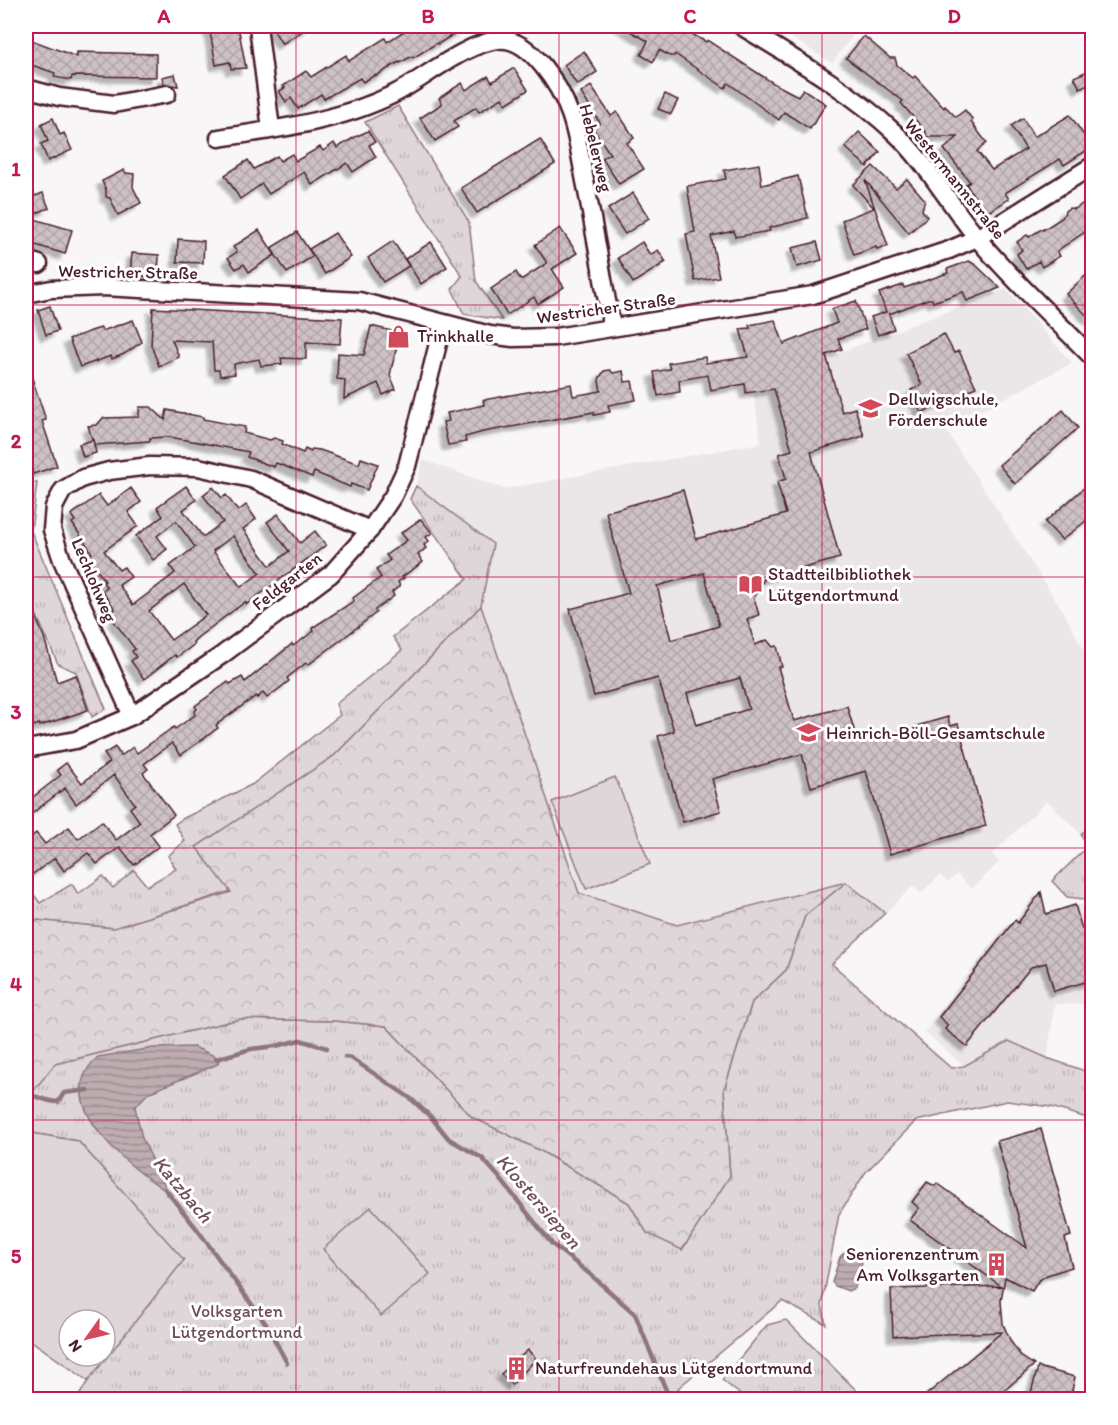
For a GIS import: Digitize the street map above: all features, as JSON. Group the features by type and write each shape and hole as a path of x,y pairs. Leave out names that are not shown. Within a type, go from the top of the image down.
{"street":[{"path":"258,26 271,129"},
{"name":"Westermannstraße","path":"741,26 809,69 876,116 916,156 977,238 1007,273 1092,357"},
{"name":"Hebelerweg","path":"219,138 310,123 365,106 393,94 474,46 500,40 518,44 536,58 565,101 571,116 612,327"},
{"path":"26,88 59,97 114,104 167,94"},
{"name":"Westricher Straße","path":"26,294 51,289 104,287 359,301 443,324 490,334 534,339 813,295 949,250 977,238 1092,166"},
{"name":"Feldgarten","path":"26,749 76,740 132,716 222,655 331,574 370,530 393,496 407,466 443,324"},
{"name":"Lechlohweg","path":"132,716 62,560 52,530 54,507 63,490 83,478 109,471 150,466 198,467 251,479 370,530"}],"shaded area":[{"path":"773,26 860,26 832,63"},
{"name":"Heinrich-Böll-Gesamtschule","path":"1006,289 1072,363 945,429 1063,611 1092,665 1092,825 1081,834 1047,801 992,854 999,862 972,889 957,874 948,882 940,875 921,893 913,886 885,913 846,882 677,925 579,893 481,606 493,544 416,486 423,460 504,489 761,443 753,389 841,352"},
{"path":"1044,904 1047,914 1075,905 1092,905 1092,1004 1055,1004 1047,1058 1009,1041 964,1066 925,1032 1015,920 1018,922 1029,908"},
{"path":"194,1047 219,1058 218,1064 148,1093 135,1107 142,1138 168,1192 135,1168 100,1133 88,1114 82,1094 85,1075 98,1057 153,1048"},
{"path":"845,1252 857,1255 862,1263 855,1288 848,1291 835,1286 832,1282 840,1257"}],"green space":[{"path":"398,106 469,222 476,281 502,320 464,314 452,289 462,276 365,122"},
{"path":"26,482 37,483 31,531 106,709 92,717 76,672 58,664 26,591"},
{"path":"416,486 493,544 481,606 334,756 197,847 231,891 114,928 26,919 26,884 40,903 72,884 78,894 103,876 113,888 134,870 147,886 176,869 168,856 185,841 175,824 253,784 340,715 336,704 402,650 393,637 467,579 410,499"},
{"path":"481,606 579,893 677,925 846,882 805,916 786,970 752,1002 724,1090 730,1176 682,1250 647,1233 629,1203 541,1151 472,1117 386,1026 335,1021 240,1019 55,1064 26,1100 26,919 114,928 231,892 196,847 334,756"},
{"path":"615,777 650,864 586,889 552,802"},
{"path":"1092,825 1092,900 1067,897 1052,881 1087,847 1081,834"},
{"name":"Volksgarten Lütgendortmund","path":"846,882 885,913 832,964 951,1068 964,1066 1009,1041 1047,1058 1091,1073 1087,1118 1051,1107 1007,1101 916,1121 865,1173 839,1214 822,1305 826,1324 782,1301 678,1388 689,1400 77,1399 98,1368 117,1368 117,1344 183,1260 78,1141 26,1132 26,1100 54,1064 240,1019 335,1021 386,1026 472,1117 541,1151 629,1203 647,1233 730,1176 724,1090 752,1002 786,970 805,916"},
{"path":"26,1132 78,1141 184,1260 117,1344 117,1308 57,1308 57,1359 26,1337"},
{"path":"371,1207 430,1274 381,1316 323,1249"},
{"path":"786,1320 865,1399 746,1399 722,1380 767,1325"},
{"path":"70,1368 98,1368 88,1381"}],"building":[{"path":"209,26 238,26 246,68 231,69 230,62 216,65"},
{"path":"271,26 310,26 282,44"},
{"path":"412,26 467,26 413,58 412,56 399,62 363,82 360,78 324,99 321,94 298,109 291,98 286,102 279,91 306,71 311,77 346,55 349,61 385,38 387,42"},
{"path":"621,26 671,26 682,32 683,29 706,42 707,40 773,83 798,96 803,89 826,104 810,129 784,112 779,120 728,83 725,88 675,54 670,56 659,50 653,62 641,55 648,41"},
{"path":"864,36 890,58 895,58 897,65 913,78 915,76 944,108 945,106 956,117 965,110 987,143 977,151 992,170 1026,149 1011,126 1023,118 1034,137 1070,115 1092,147 1064,165 1060,159 1005,193 1009,199 985,214 966,184 970,182 944,149 958,137 926,137 926,132 901,103 903,101 846,58"},
{"path":"26,38 77,57 77,52 156,54 156,77 72,76 71,80 54,77 55,73 26,63"},
{"path":"584,51 597,72 577,85 564,65"},
{"path":"514,68 528,90 506,104 502,98 479,112 476,107 454,121 458,127 435,141 420,118 442,104 439,98 462,83 466,90 488,76 492,82"},
{"path":"1092,69 1092,82 1080,88 1074,77"},
{"path":"175,74 178,86 164,84 162,77"},
{"path":"591,86 611,116 617,112 626,125 634,138 627,143 644,169 619,184 602,158 610,154 593,128 600,123 581,93"},
{"path":"665,94 678,100 671,114 658,109"},
{"path":"53,118 60,135 64,133 72,150 48,161 41,144 48,141 41,124"},
{"path":"368,131 375,142 369,145 376,157 353,172 347,163 312,185 304,172 269,194 262,184 240,199 225,175 248,160 254,169 277,156 280,161 292,154 296,161 320,147 323,151 334,143 337,148"},
{"path":"859,132 880,152 867,167 845,147"},
{"path":"540,139 555,164 477,213 461,188"},
{"path":"759,164 762,185 798,176 808,218 769,228 770,231 735,237 734,231 711,236 719,277 695,281 686,234 695,232 687,186 726,179 724,170"},
{"path":"873,166 896,188 907,179 925,200 922,210 927,217 909,233 865,180 888,246 877,249 876,247 854,255 842,220 874,208 853,185"},
{"path":"124,170 126,173 134,174 133,187 141,203 118,215 110,198 106,197 102,181"},
{"path":"26,176 35,196 43,193 49,208 27,217 72,230 65,254 26,242"},
{"path":"633,193 649,218 625,234 608,209"},
{"path":"1092,197 1092,227 1057,251 1060,256 1042,267 1039,261 1026,269 1017,254 1022,250 1017,242 1027,235 1029,237 1043,228 1043,230 1063,217 1069,208 1075,209"},
{"path":"560,228 577,253 552,269 564,287 538,304 534,297 507,315 491,289 516,272 521,280 547,263 535,245"},
{"path":"259,230 275,255 249,272 244,264 236,269 228,258 237,252 233,247"},
{"path":"297,232 313,256 287,273 271,248"},
{"path":"335,233 351,257 325,274 309,249"},
{"path":"178,239 204,241 203,263 177,262"},
{"path":"393,241 409,266 383,282 368,258"},
{"path":"431,242 447,267 421,284 405,259"},
{"path":"642,242 650,255 658,250 666,262 633,283 618,258"},
{"path":"817,242 822,260 797,267 792,248"},
{"path":"132,253 159,255 158,277 130,275"},
{"path":"969,261 1000,288 967,301 963,292 933,302 932,299 928,299 889,314 894,329 878,335 871,317 886,312 879,293 903,285 904,288 948,273 947,269"},
{"path":"1085,276 1092,284 1092,321 1066,294"},
{"path":"856,301 866,329 838,339 842,349 826,355 842,412 855,408 864,436 811,452 840,558 764,579 754,598 759,615 747,619 755,645 767,640 773,647 777,646 782,667 778,667 794,721 847,706 858,743 948,717 950,726 958,724 986,826 890,854 866,771 811,787 802,754 712,779 721,811 683,822 658,736 674,731 658,678 594,696 570,609 629,593 606,512 683,490 696,539 786,514 777,482 786,479 779,454 792,450 774,389 746,393 745,384 711,390 708,375 679,380 680,392 658,396 654,372 670,369 668,363 705,357 706,363 748,357 740,329 775,320 784,344 837,323 832,309","holes":["704,573 719,626 671,640 657,586","740,678 749,709 696,725 687,693"]},
{"path":"50,306 58,331 46,335 38,310"},
{"path":"153,308 342,318 340,344 306,342 306,359 281,358 282,364 261,366 259,359 234,364 235,374 220,376 219,370 214,370 212,342 172,340 179,357 159,366 151,345"},
{"path":"133,320 142,342 112,359 111,356 80,367 69,339"},
{"path":"371,326 400,333 390,375 396,389 383,395 378,383 344,399 345,380 337,379 338,353 364,355"},
{"path":"944,334 954,353 959,351 976,387 921,413 911,390 922,385 906,353"},
{"path":"28,366 46,420 42,421 57,466 33,474 26,452 26,367"},
{"path":"610,370 613,373 623,371 625,382 632,381 636,400 608,405 610,412 594,415 594,412 483,432 465,437 466,442 448,445 443,422 449,421 447,413 484,405 483,400 571,384 573,396 601,391 600,377 604,371"},
{"path":"139,407 151,407 165,420 167,410 245,427 244,433 283,441 282,444 303,453 305,449 311,452 312,449 320,450 359,464 361,458 378,464 367,490 351,484 350,487 314,472 312,477 276,463 274,467 247,457 249,452 169,437 150,438 150,441 94,445 88,426 97,425 103,418 139,417"},
{"path":"1063,410 1078,428 1015,484 999,465"},
{"path":"93,440 96,453 83,457 79,444"},
{"path":"1092,481 1092,516 1062,540 1045,522"},
{"path":"186,486 196,500 183,510 203,537 223,522 203,495 213,487 222,498 226,495 238,511 246,505 256,519 243,529 270,566 289,551 267,522 278,514 300,543 315,531 326,545 247,604 245,602 198,637 193,642 195,644 177,657 175,655 144,679 131,661 136,657 132,651 135,649 113,620 117,617 113,612 115,609 102,591 107,588 103,582 105,581 87,557 92,553 72,523 75,521 71,515 99,495 107,506 131,488 141,502 128,512 138,526 104,551 119,570 124,567 131,577 119,585 133,605 175,573 170,566 195,547 176,521 157,536 167,549 153,560 136,536 163,516 157,507","holes":["233,536 260,573 241,587 213,551","184,584 206,615 171,640 149,611"]},
{"path":"421,519 432,533 426,537 429,541 424,545 426,548 418,555 423,562 402,577 404,578 398,582 400,586 392,592 394,596 375,610 376,613 308,665 306,663 287,678 289,681 267,698 263,693 257,698 256,696 216,725 218,728 181,755 172,743 144,764 148,769 143,773 174,815 150,834 159,846 134,865 120,847 97,864 88,853 64,871 55,858 26,879 26,841 36,833 45,844 69,827 78,839 102,821 116,840 140,822 130,808 135,804 114,775 76,804 65,788 26,818 26,787 33,797 61,775 57,770 66,763 82,783 110,762 104,754 115,747 121,756 133,747 137,753 195,715 194,712 197,709 195,706 228,682 230,684 242,677 245,682 292,644 293,646 314,631 312,628 354,601 353,598 381,577 376,570 390,560 386,555 407,540 401,533"},
{"path":"26,595 44,637 57,682 76,675 88,710 40,726 39,724 34,726 26,702"},
{"path":"1041,892 1046,914 1075,905 1092,954 1089,955 1092,980 1054,991 1046,963 1031,967 967,1046 945,1029 948,1025 939,1017 1015,920 1018,923"},
{"name":"Seniorenzentrum Am Volksgarten","path":"1041,1129 1071,1236 1065,1238 1072,1267 1047,1275 1038,1281 1032,1291 1005,1277 1001,1301 1003,1324 1011,1342 1022,1357 1034,1365 993,1400 920,1400 1002,1332 893,1336 891,1289 1001,1286 910,1220 919,1208 912,1202 927,1182 935,1186 937,1183 1027,1248 997,1141"},
{"name":"Naturfreundehaus Lütgendortmund","path":"528,1350 536,1359 512,1385 501,1374"},
{"path":"1038,1367 1075,1377 1070,1400 1029,1400"}],"waterway":[{"name":"Klostersiepen","path":"216,1059 251,1049 300,1040 327,1048"},
{"name":"Klostersiepen","path":"345,1057 351,1058 410,1098 431,1117 449,1139 482,1158 552,1244 635,1314 670,1400"},
{"name":"Katzbach","path":"26,1095 58,1102 64,1093 88,1090"},
{"name":"Katzbach","path":"165,1189 266,1324 287,1363"}],"place":[{"name":"Trinkhalle","path":"399,336"},
{"name":"Dellwigschule, Förderschule","path":"870,409"},
{"name":"Stadtteilbibliothek Lütgendortmund","path":"750,584"},
{"name":"Heinrich-Böll-Gesamtschule","path":"808,733"},
{"name":"Seniorenzentrum Am Volksgarten","path":"997,1264"},
{"name":"Naturfreundehaus Lütgendortmund","path":"517,1368"}]}
